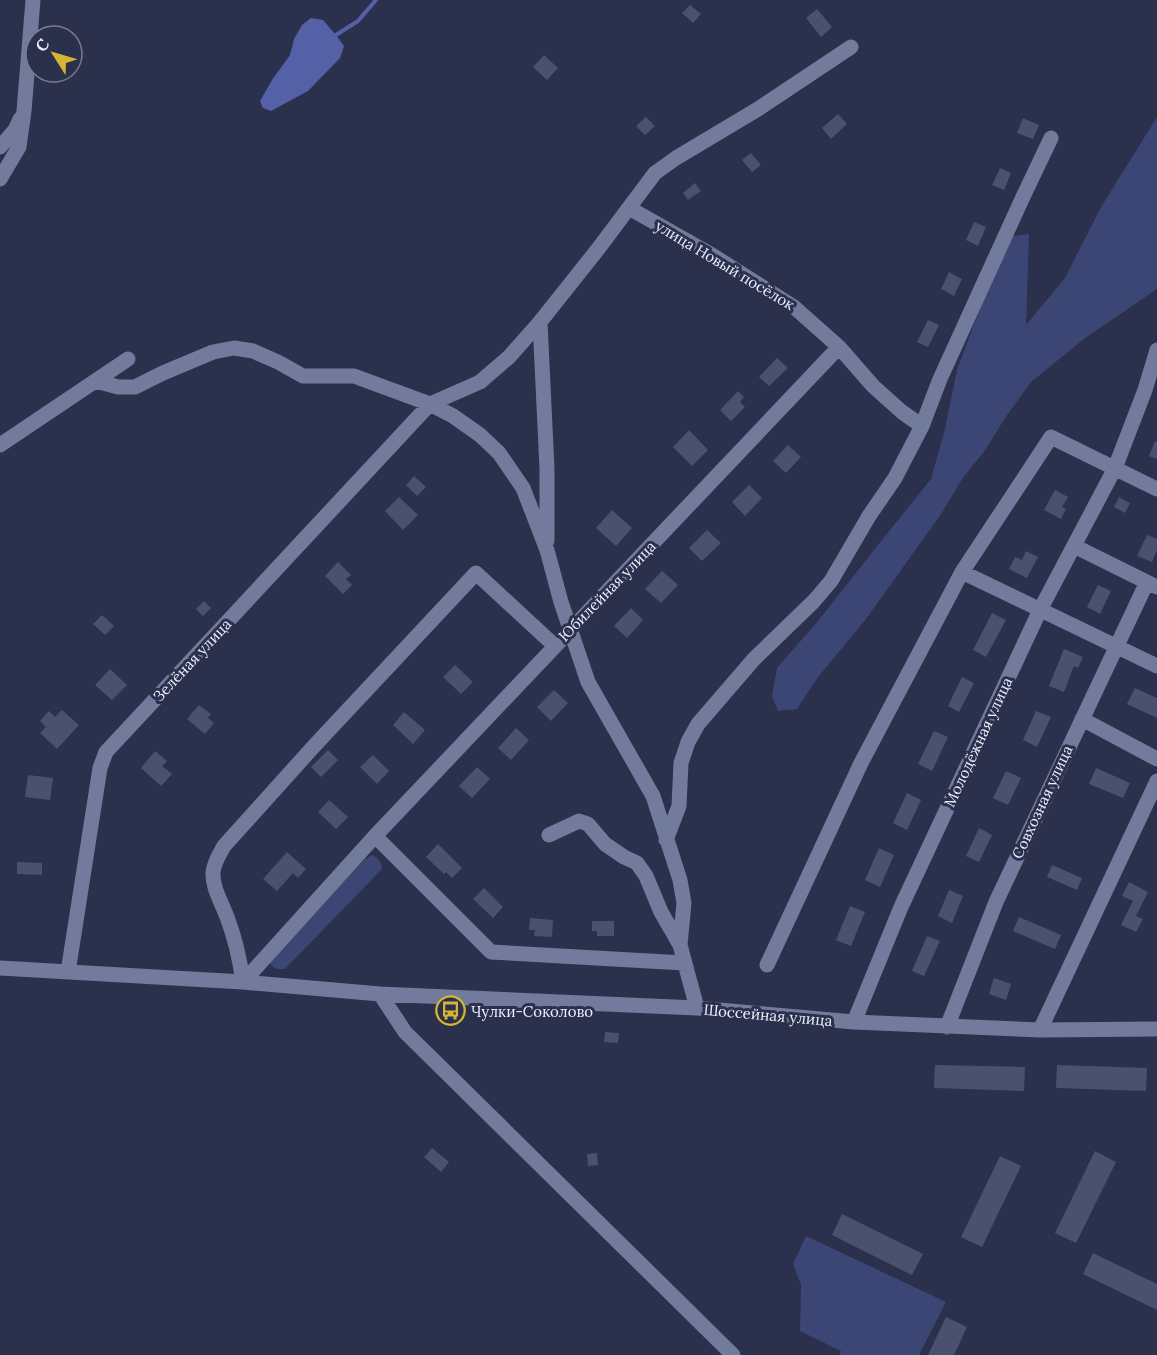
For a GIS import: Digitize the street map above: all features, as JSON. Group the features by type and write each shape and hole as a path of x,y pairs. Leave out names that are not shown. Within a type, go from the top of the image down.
{"street":[{"path":"0,179 19,147 33,0"},
{"path":"430,404 480,382 509,357 598,249 655,173 758,109 851,47"},
{"path":"0,147 15,130 24,111"},
{"path":"666,840 679,806 681,763 688,742 698,724 754,659 814,601 831,581 869,516 895,478 922,426 940,379 1051,138"},
{"name":"улица Новый посёлок","path":"629,208 712,255 794,307 839,347 873,386 902,412 922,426"},
{"path":"540,322 547,468 547,550"},
{"name":"Юбилейная улица","path":"243,982 375,836 839,347"},
{"path":"96,381 118,387 135,387 213,352 234,348 253,351 303,376 354,376 430,404 453,416 480,435 499,453 523,488 547,550 561,602 588,682 653,796 680,880 684,903 680,945"},
{"name":"Молодёжная улица","path":"854,1022 901,907 1040,610 1115,468 1145,390 1157,350"},
{"path":"0,445 128,359"},
{"name":"Зелёная улица","path":"68,972 100,768 106,752 430,404"},
{"path":"768,965 861,763 962,572 1052,437 1157,489"},
{"path":"1074,546 1152,585"},
{"path":"962,572 1157,666"},
{"path":"243,982 239,955 213,874 216,860 224,846 315,745 476,573 555,646"},
{"name":"Совхозная улица","path":"947,1027 996,902 1116,646 1152,585"},
{"path":"1082,719 1157,759"},
{"path":"1040,1030 1157,781"},
{"path":"549,835 579,821 588,824 605,844 637,863 680,945 697,1008"},
{"path":"375,836 491,952 684,963"},
{"name":"Шоссейная улица","path":"0,968 243,982 380,994 697,1008 854,1022 947,1027 1040,1030 1157,1029"},
{"path":"380,994 405,1032 733,1355"}],"shaded area":[{"path":"311,18 323,20 344,46 340,58 308,91 271,111 263,108 260,101 290,55 294,39 302,25"},
{"path":"1157,117 1157,289 1085,338 1031,382 866,619 818,677 797,709 778,711 772,696 777,668 818,621 931,479 945,429 957,370 1007,237 1029,234 1026,325 1065,278 1101,207"},
{"path":"373,855 380,861 382,869 285,969 272,966 269,962 365,859"},
{"path":"806,1236 946,1302 919,1355 840,1355 841,1351 800,1331 801,1285 793,1264"}],"building":[{"path":"690,5 701,14 693,23 682,13"},
{"path":"817,9 832,27 821,37 806,18"},
{"path":"544,55 558,68 547,80 533,67"},
{"path":"838,114 847,124 831,139 822,128"},
{"path":"646,117 655,126 645,135 636,126"},
{"path":"1023,118 1039,125 1033,139 1017,133"},
{"path":"751,153 761,165 752,172 742,160"},
{"path":"1000,168 1011,173 1004,190 992,185"},
{"path":"695,183 701,191 688,200 683,193"},
{"path":"974,222 986,227 978,246 966,240"},
{"path":"949,272 962,279 954,296 941,289"},
{"path":"928,320 939,325 928,347 917,342"},
{"path":"777,358 788,368 769,386 759,377"},
{"path":"738,391 744,397 740,402 745,407 731,421 720,410"},
{"path":"689,430 708,450 692,466 673,447"},
{"path":"1155,441 1157,442 1157,459 1149,456"},
{"path":"788,445 801,457 786,473 773,461"},
{"path":"414,476 426,487 417,496 406,485"},
{"path":"749,485 762,498 745,516 732,502"},
{"path":"1055,490 1068,497 1062,507 1066,509 1061,519 1044,510"},
{"path":"399,497 418,515 403,530 385,511"},
{"path":"1119,497 1130,503 1125,513 1114,507"},
{"path":"612,510 632,528 616,546 596,528"},
{"path":"707,530 721,543 702,561 689,548"},
{"path":"1147,535 1157,539 1157,550 1152,562 1137,556"},
{"path":"1026,551 1038,557 1027,578 1009,569 1015,557 1022,560"},
{"path":"338,562 351,575 346,579 352,585 343,594 325,576"},
{"path":"662,571 678,585 661,603 645,589"},
{"path":"1098,585 1111,591 1100,614 1087,607"},
{"path":"204,601 211,608 203,616 196,609"},
{"path":"631,608 643,620 627,638 614,626"},
{"path":"992,613 1006,620 986,657 973,650"},
{"path":"102,615 114,626 105,635 93,624"},
{"path":"1064,649 1083,657 1078,668 1074,666 1064,692 1049,686"},
{"path":"455,665 473,682 461,694 443,677"},
{"path":"110,669 127,685 112,700 95,685"},
{"path":"962,677 974,683 959,712 948,706"},
{"path":"1135,688 1157,698 1157,718 1127,704"},
{"path":"554,690 568,703 551,721 537,707"},
{"path":"199,705 211,714 208,718 214,723 205,734 187,719"},
{"path":"62,710 79,725 57,749 40,733 46,727 40,721 49,711 55,717"},
{"path":"1036,711 1051,717 1037,747 1023,740"},
{"path":"404,712 425,730 413,744 393,725"},
{"path":"516,728 529,740 511,760 498,748"},
{"path":"934,731 948,737 932,771 918,764"},
{"path":"328,750 338,760 321,777 311,767"},
{"path":"155,751 167,761 162,766 172,774 161,786 141,768"},
{"path":"373,755 389,771 377,784 360,767"},
{"path":"477,767 490,779 472,798 459,786"},
{"path":"1096,768 1130,783 1123,798 1089,784"},
{"path":"1006,771 1021,778 1008,805 993,798"},
{"path":"28,775 53,778 50,800 25,797"},
{"path":"907,793 921,800 907,830 893,823"},
{"path":"329,800 348,817 336,829 318,812"},
{"path":"979,828 992,835 979,862 966,856"},
{"path":"438,844 462,868 452,878 446,872 444,874 426,857"},
{"path":"879,848 894,855 880,887 865,880"},
{"path":"287,852 306,869 298,878 293,873 277,891 263,879"},
{"path":"17,862 42,863 42,875 17,874"},
{"path":"1052,865 1082,878 1077,890 1047,877"},
{"path":"1129,882 1148,892 1136,916 1143,919 1136,932 1121,925 1133,901 1122,896"},
{"path":"484,888 503,907 493,918 473,899"},
{"path":"949,890 963,896 952,923 938,916"},
{"path":"850,906 865,912 851,946 836,940"},
{"path":"1019,917 1061,935 1055,949 1013,931"},
{"path":"530,918 553,920 552,937 534,936 535,930 529,930"},
{"path":"592,921 614,921 614,936 597,936 597,931 592,931"},
{"path":"927,936 940,941 924,976 912,971"},
{"path":"994,978 1011,984 1006,1000 989,994"},
{"path":"605,1032 619,1033 618,1043 604,1042"},
{"path":"935,1065 1025,1067 1024,1091 934,1088"},
{"path":"1057,1065 1147,1068 1146,1091 1056,1088"},
{"path":"432,1148 449,1162 441,1172 424,1157"},
{"path":"1095,1151 1116,1162 1076,1243 1055,1233"},
{"path":"597,1153 598,1165 588,1166 587,1154"},
{"path":"1000,1156 1021,1166 982,1247 961,1237"},
{"path":"842,1214 923,1254 912,1275 832,1235"},
{"path":"1093,1253 1157,1284 1157,1310 1083,1274"},
{"path":"946,1317 967,1327 954,1355 928,1355"}],"waterway":[{"path":"336,35 358,21 376,0"}],"place":[{"name":"Чулки-Соколово","path":"450,1011"}]}
